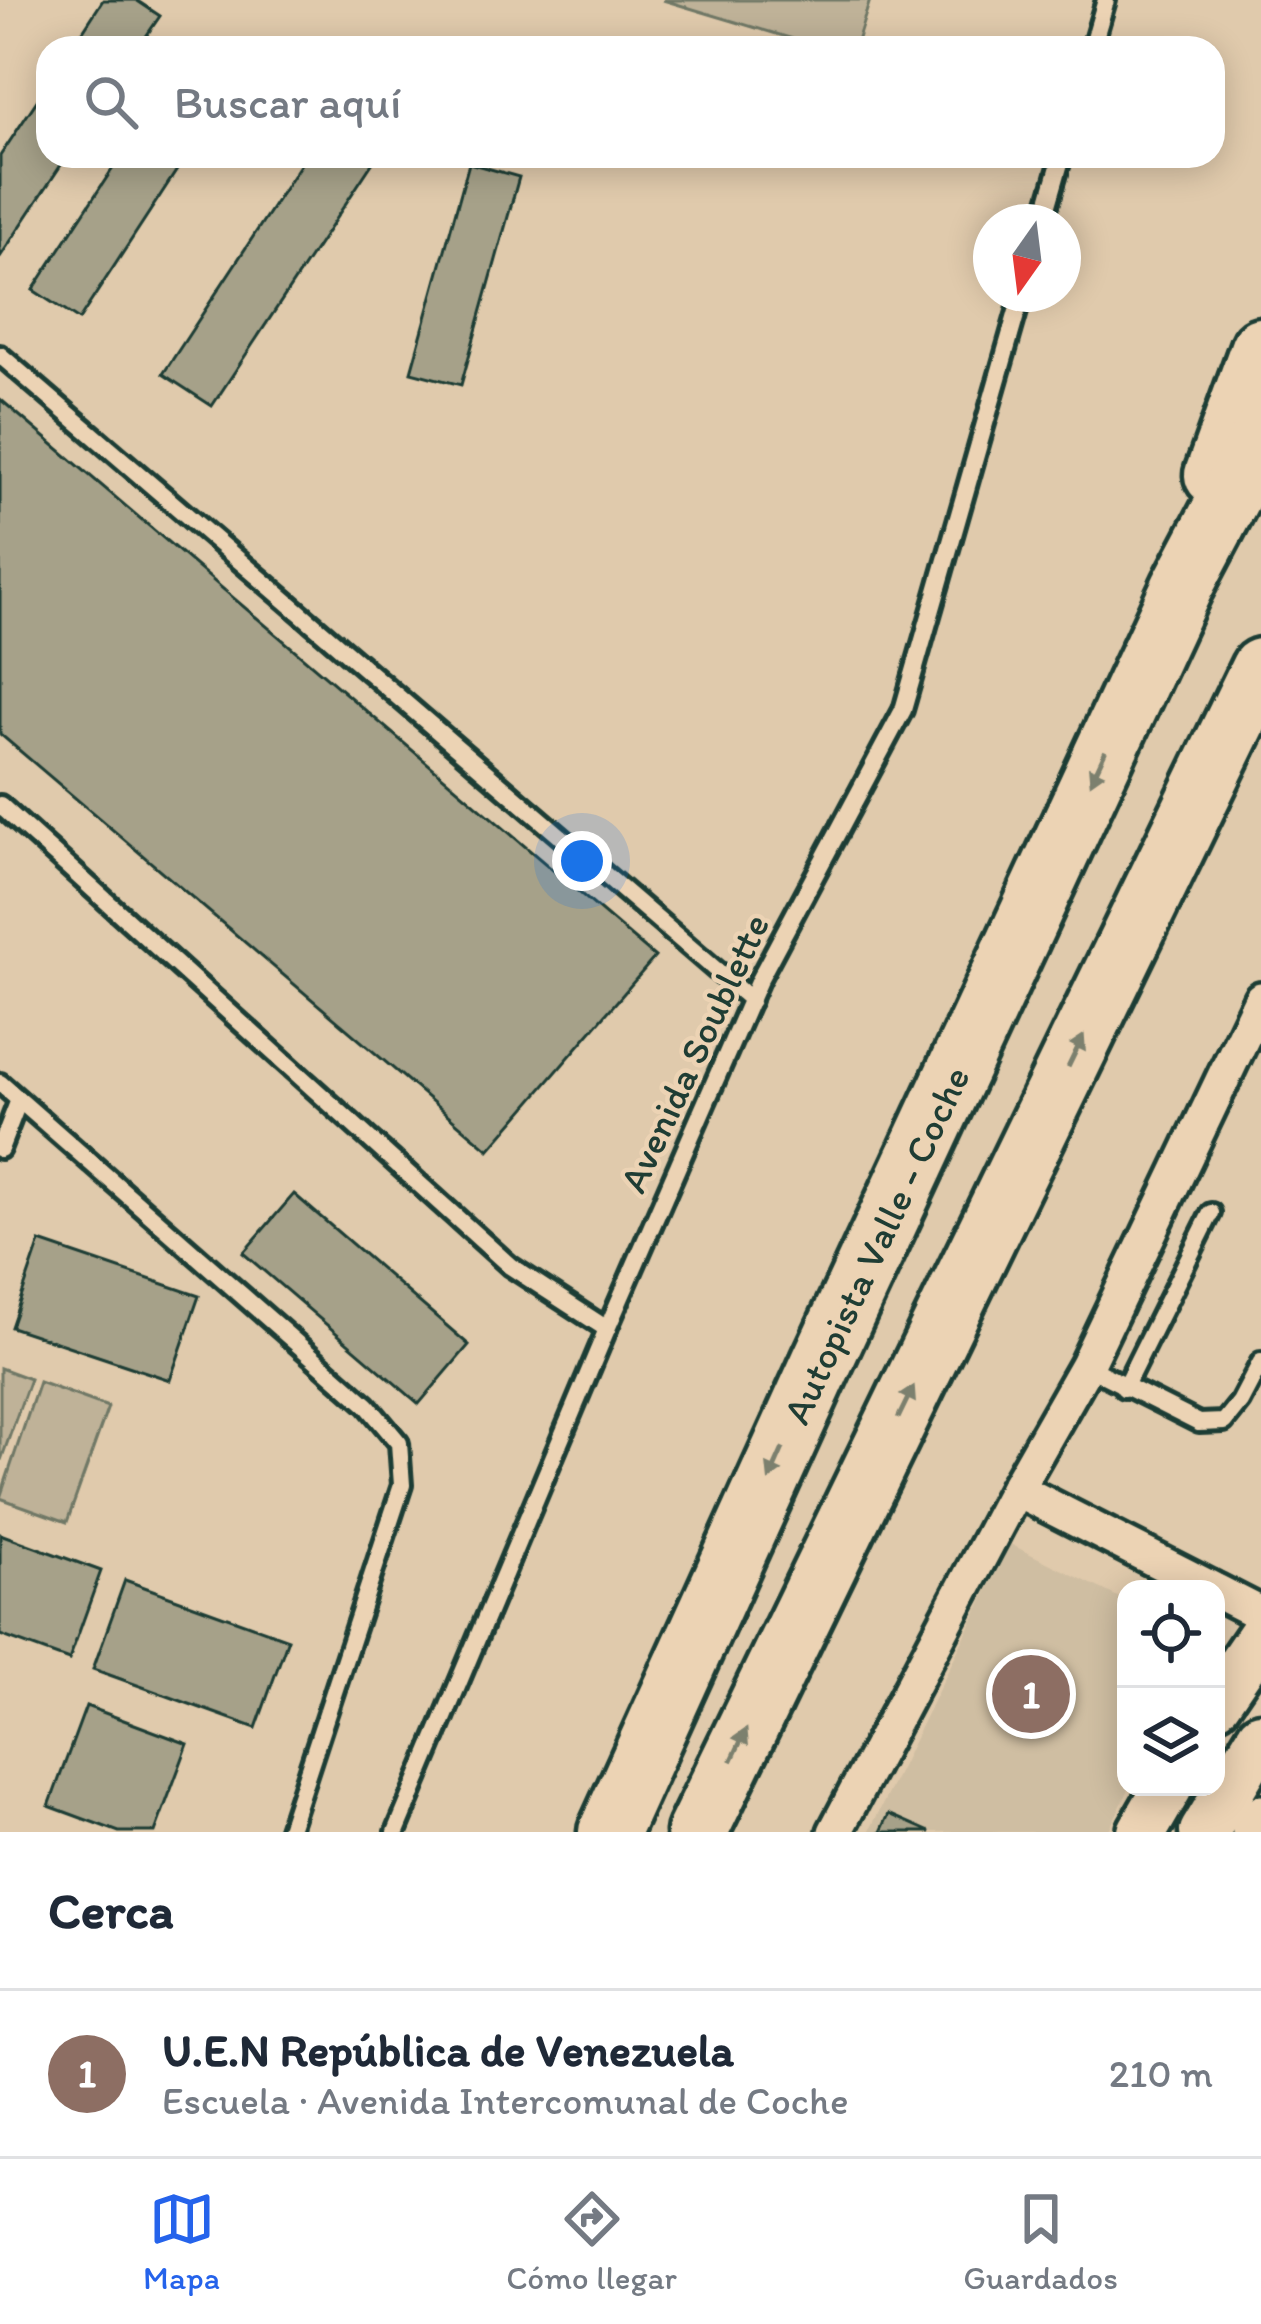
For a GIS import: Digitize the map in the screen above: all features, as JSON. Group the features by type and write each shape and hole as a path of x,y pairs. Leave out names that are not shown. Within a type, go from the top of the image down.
{"highway":[{"path":"1148,661 1261,348"},
{"path":"1148,661 1261,437"},
{"name":"Autopista Valle - Coche","path":"609,1832 1148,661"},
{"path":"697,1832 1260,672"}],"main road":[{"path":"1225,1689 1261,1636"},
{"path":"1204,1832 1261,1737"},
{"path":"1142,1832 1163,1796"}],"street":[{"path":"835,1832 1086,1366 1261,999"},
{"path":"1016,1489 1194,1580"},
{"path":"1225,1596 1261,1614"},
{"path":"1250,1832 1261,1811"}],"lane":[{"path":"1096,36 1106,0"},
{"path":"1048,204 1059,168"},
{"name":"Avenida Soublette","path":"396,1832 751,1000 903,710 1017,312"},
{"path":"0,355 751,1000"},
{"path":"0,806 510,1265 607,1329"},
{"path":"0,1083 367,1405 399,1443 402,1485 289,1832"},
{"path":"0,1149 19,1100"},
{"path":"1124,1388 1211,1213"},
{"path":"1086,1366 1199,1423 1224,1422 1261,1362"}],"shaded area":[{"path":"663,0 870,0 859,36 783,36"},
{"path":"0,1368 30,1379 0,1463"},
{"path":"39,1382 108,1407 67,1522 0,1498"},
{"path":"1010,1544 1117,1597 1117,1796 1126,1796 1108,1832 869,1832"}],"building":[{"path":"103,0 136,0 160,16 146,36 80,36"},
{"path":"36,102 36,168 59,168 0,257 0,156"},
{"path":"113,168 178,168 79,320 33,290"},
{"path":"298,168 369,168 212,406 163,374"},
{"path":"468,168 519,177 461,385 411,372"},
{"path":"0,399 655,957 489,1150 0,734"},
{"path":"294,1194 469,1345 419,1404 243,1253"},
{"path":"40,1242 199,1296 170,1380 11,1327"},
{"path":"0,1534 101,1571 69,1660 0,1635"},
{"path":"125,1580 288,1639 256,1728 93,1669"},
{"path":"86,1706 188,1744 155,1832 119,1832 49,1806"},
{"path":"889,1814 930,1832 881,1832"}],"place":[{"name":"U.E.N República de Venezuela","path":"1031,1694"}]}
